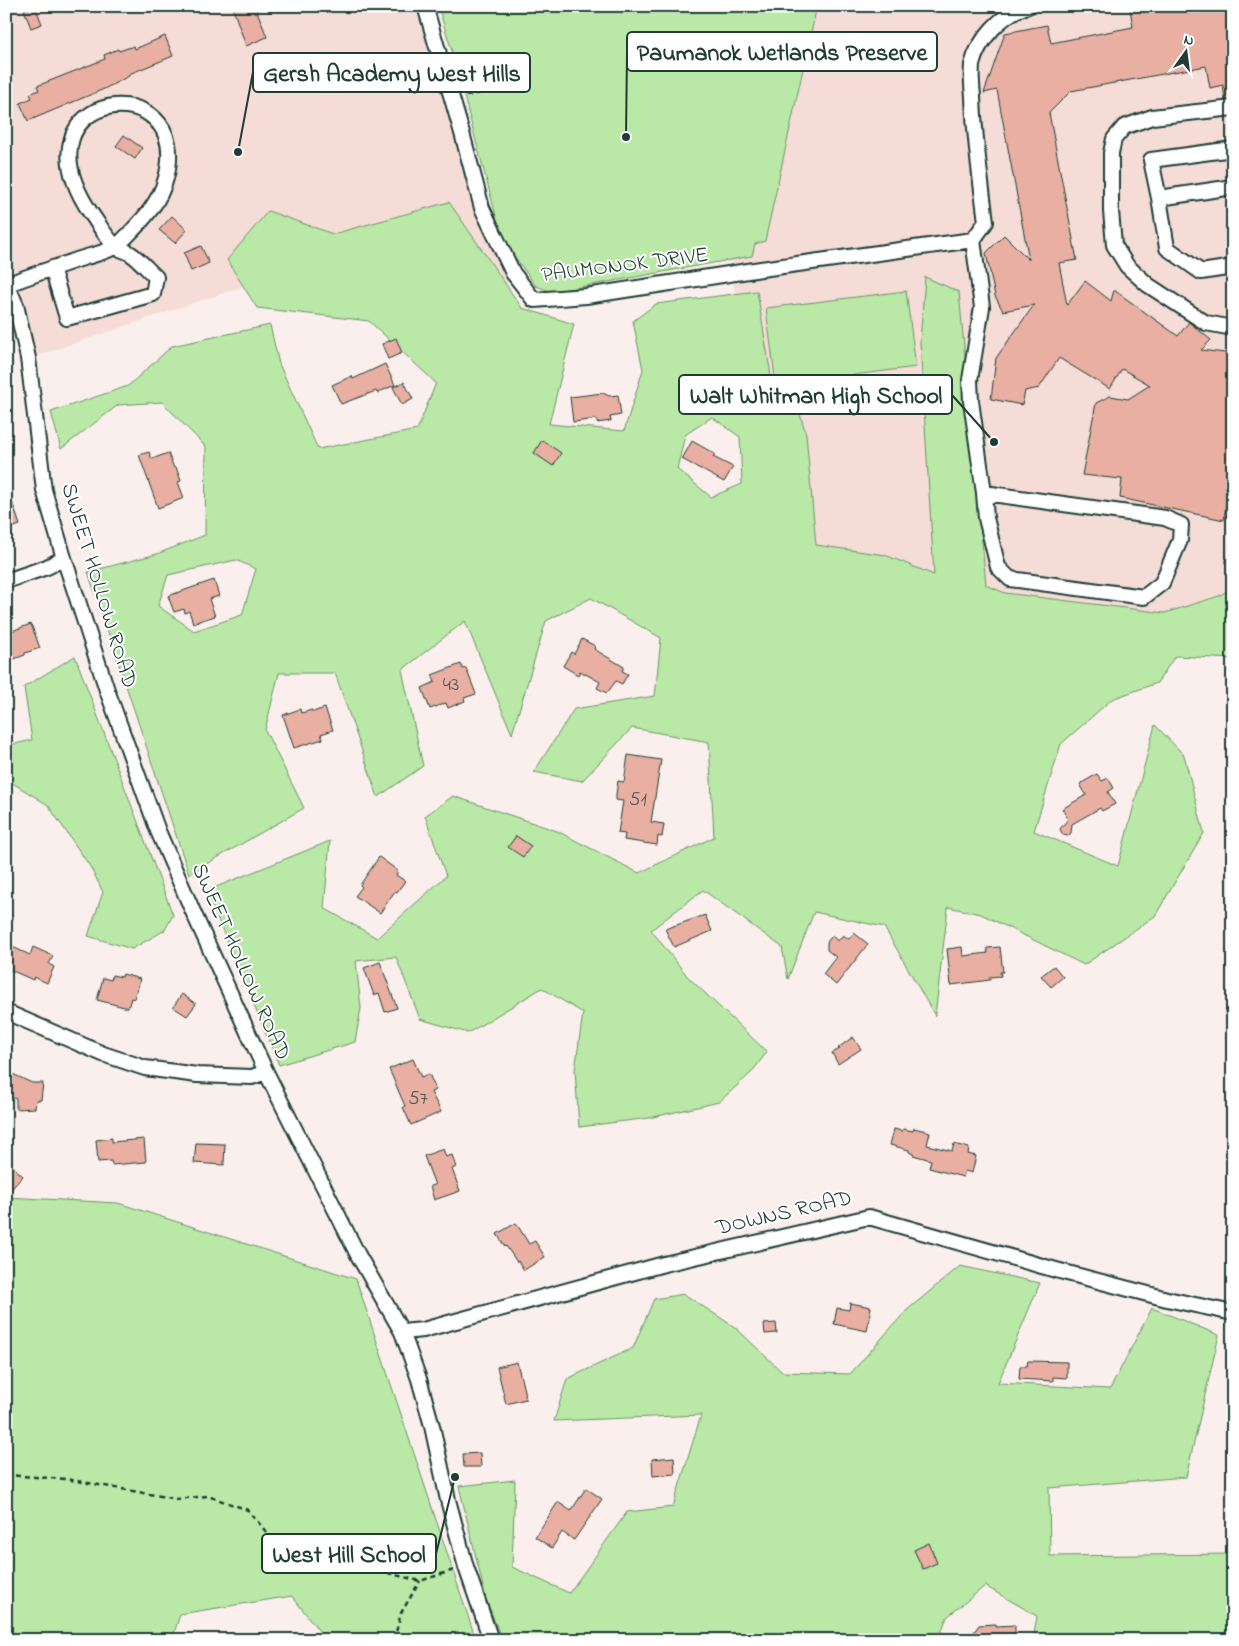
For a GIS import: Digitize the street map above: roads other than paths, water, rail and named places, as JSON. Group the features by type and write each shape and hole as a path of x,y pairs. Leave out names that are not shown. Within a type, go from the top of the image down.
{"street":[{"name":"PAUMONOK DRIVE","path":"425,6 482,208 513,273 534,300 586,296 762,269 973,240"},
{"path":"984,493 1165,518 1181,525 1180,540 1162,583 1144,597 1010,579 998,567 986,518 970,400 970,380 982,308 973,240 986,222 973,115 972,67 976,53 986,35 1003,18 1028,6"},
{"path":"7,283 52,268 116,247 141,222 155,203 164,185 169,164 169,148 164,133 150,115 140,109 117,105 96,111 84,118 76,127 69,154 71,169 82,200 116,247 131,254 156,277 153,294 67,318 52,268"},
{"path":"1233,108 1152,117 1124,127 1114,139 1111,153 1111,211 1114,245 1127,266 1148,285 1206,323 1233,328"},
{"path":"1233,149 1151,160 1167,248 1201,272 1233,267"},
{"path":"1159,198 1233,187"},
{"name":"SWEET HOLLOW ROAD","path":"7,283 16,305 28,358 44,490 107,690 158,831 266,1072 358,1255 402,1332 419,1379 432,1426 448,1500 466,1567 491,1640"},
{"path":"6,581 64,558"},
{"path":"6,1012 103,1054 145,1068 197,1075 252,1077 266,1072"},
{"name":"DOWNS ROAD","path":"402,1332 423,1330 664,1264 869,1217 1167,1299 1233,1313"}],"place":[{"name":"Paumanok Wetlands Preserve","path":"626,137"},
{"name":"Gersh Academy West Hills","path":"238,152"},
{"name":"Walt Whitman High School","path":"994,442"},
{"name":"West Hill School","path":"455,1477"}]}
